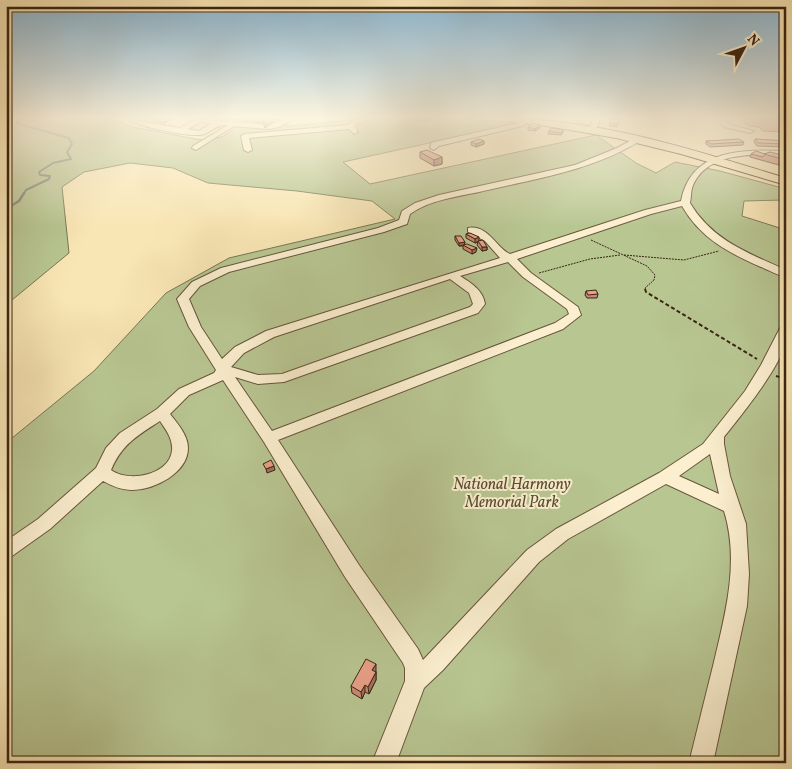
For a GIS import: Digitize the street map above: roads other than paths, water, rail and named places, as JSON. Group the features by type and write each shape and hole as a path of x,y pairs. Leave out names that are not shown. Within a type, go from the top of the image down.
{"main road":[{"path":"696,155 786,182"}],"street":[{"path":"384,763 416,681 416,668 411,656 352,572 269,438 195,327 183,299 193,286 202,279 254,261 381,230 404,222 405,213 425,203 566,169 607,155"},
{"path":"6,551 44,524 102,472 106,460 117,444 162,413 184,392 220,376 228,358 241,348 270,334 451,275 510,258 648,212 685,204 688,186 697,174 715,160 727,155"},
{"path":"269,438 559,326 575,315 572,307 527,275 510,258 502,255 489,239 471,230"},
{"path":"222,369 232,371 251,380 267,382 292,375 474,310 479,304 478,297 470,288 451,275"},
{"path":"416,681 436,663 533,556 562,534 665,477 702,453 717,437 750,394 768,365 786,328"},
{"path":"102,472 114,480 135,484 147,483 171,467 180,453 180,447 176,433 162,413"},
{"path":"701,763 737,606 740,554 737,524 719,462 716,444 717,437"},
{"path":"665,477 732,507"}],"lane":[{"path":"685,204 701,229 730,248 786,274"}],"waterway":[{"path":"23,195 26,190 49,179 50,176 40,175 39,172 53,163 71,159 69,155"},
{"path":"6,209 19,201 24,193"}],"park label":[{"name":"National Harmony Memorial Park","path":"512,492"}]}
